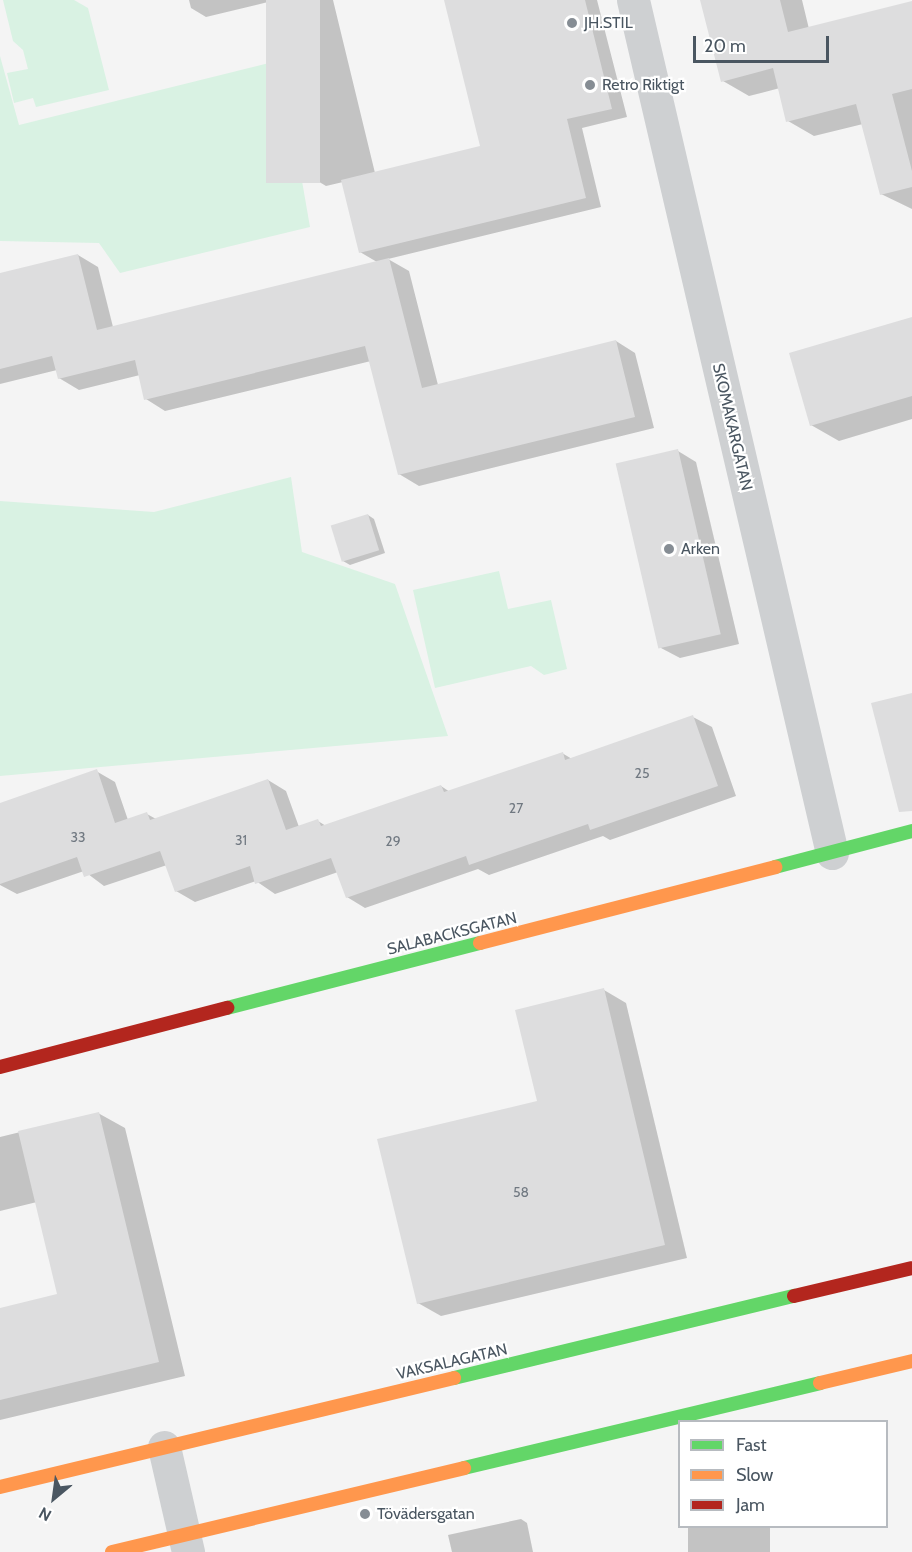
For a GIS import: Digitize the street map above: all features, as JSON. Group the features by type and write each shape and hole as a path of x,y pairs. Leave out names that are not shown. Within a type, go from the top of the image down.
{"main road":[{"name":"SALABACKSGATAN","path":"0,1067 912,831"},
{"name":"VAKSALAGATAN","path":"0,1487 912,1269"},
{"path":"112,1552 186,1543 912,1361"}],"street":[{"name":"SKOMAKARGATAN","path":"633,0 832,853"},
{"path":"164,1448 186,1543"}],"green space":[{"path":"3,0 74,0 88,8 109,90 36,107 33,98 14,103 7,73 28,69 23,50 13,41"},
{"path":"0,56 19,125 281,60 310,227 120,273 99,243 0,241"},
{"path":"291,477 302,552 395,584 448,736 0,776 0,501 154,512"},
{"path":"499,571 508,609 551,600 567,669 544,675 531,666 435,688 413,590"}],"building":[{"path":"266,0 320,0 320,183 266,183"},
{"path":"444,0 585,0 612,109 567,119 586,198 359,253 341,180 480,146"},
{"path":"700,0 780,0 788,32 912,1 912,89 892,94 912,171 912,187 880,195 856,104 786,122 773,68 721,82"},
{"path":"78,254 97,330 389,258 422,388 616,340 635,417 398,475 365,346 144,400 135,360 58,379 52,356 0,369 0,273"},
{"path":"912,317 912,396 810,426 789,353"},
{"name":"Arken","path":"678,449 721,634 658,649 616,463"},
{"path":"368,514 379,550 342,562 331,525"},
{"path":"912,693 912,811 899,812 871,703"},
{"path":"693,715 718,786 590,830 588,824 469,865 466,856 346,898 331,858 255,884 250,866 175,892 160,851 84,877 77,857 0,884 0,803 97,769 115,823 147,812 150,820 268,779 286,830 318,819 321,826 441,785 444,792 563,752 565,760"},
{"path":"604,988 665,1245 417,1304 377,1139 537,1101 515,1010"},
{"path":"99,1112 159,1362 0,1400 0,1308 57,1294 18,1131"}],"traffic: fast":[{"path":"775,867 912,831"},
{"path":"227,1008 480,943"},
{"path":"454,1378 794,1296"},
{"path":"464,1468 820,1383"}],"traffic: slow":[{"path":"480,943 775,867"},
{"path":"820,1383 912,1361"},
{"path":"0,1487 454,1378"},
{"path":"112,1552 464,1468"}],"traffic: jam":[{"path":"0,1067 227,1008"},
{"path":"794,1296 912,1268"}],"place":[{"name":"JH.STIL","path":"572,23"},
{"name":"Retro Riktigt","path":"590,85"},
{"name":"Arken","path":"669,549"},
{"name":"Tövädersgatan","path":"365,1514"}]}
